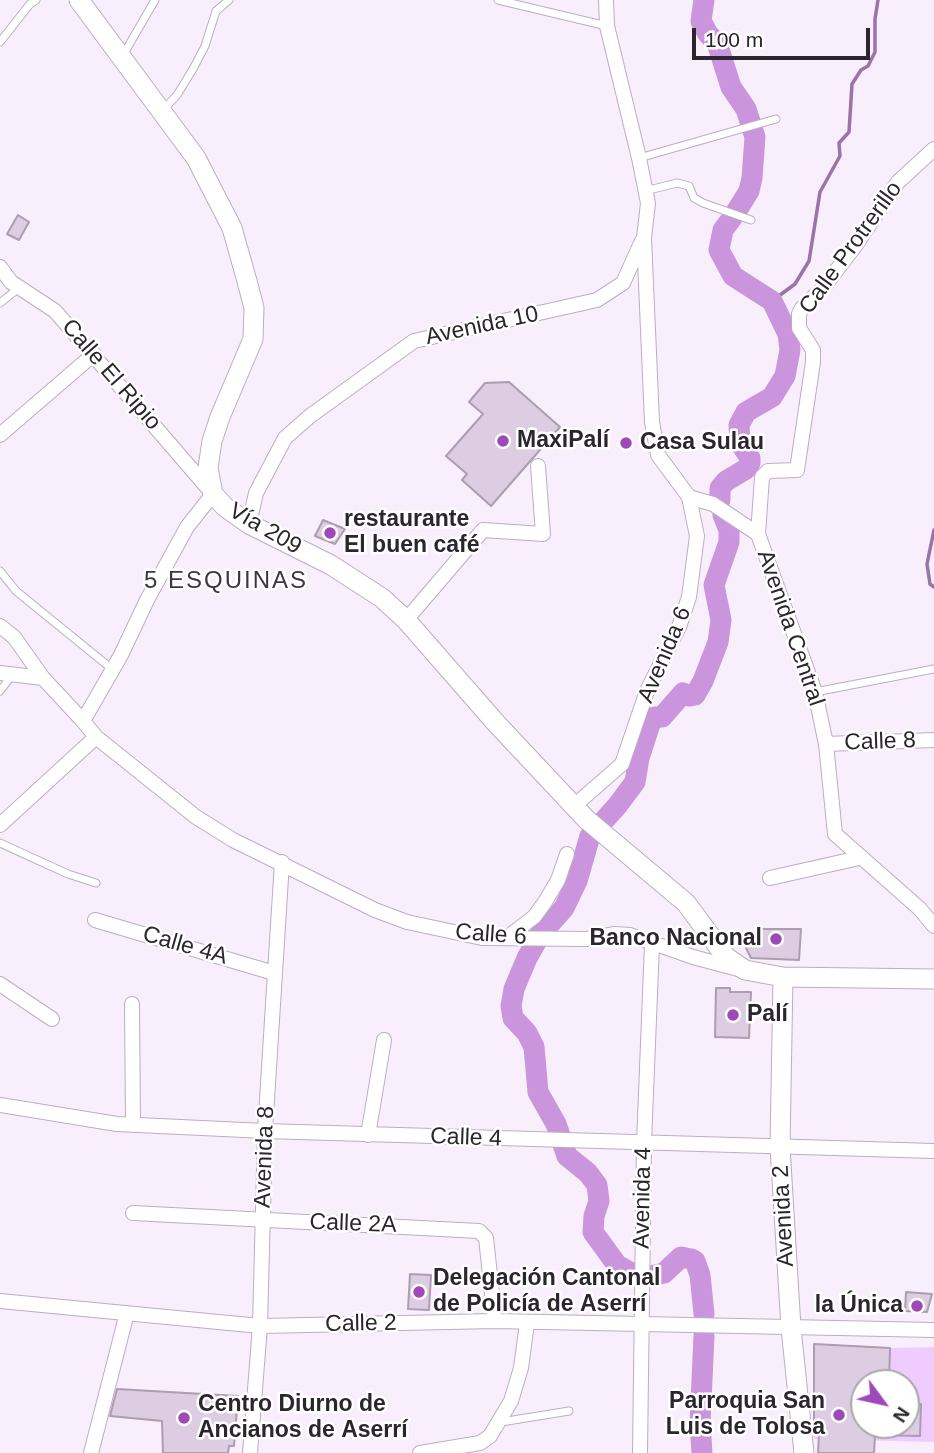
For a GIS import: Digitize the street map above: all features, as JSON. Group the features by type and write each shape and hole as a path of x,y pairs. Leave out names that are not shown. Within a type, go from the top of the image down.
{"main road":[{"name":"Vía 209","path":"79,0 196,158 232,228 254,308 253,339 212,441 208,468 213,494 225,508 249,524 331,565 382,598 406,620 495,722 574,806 687,903 726,957 745,970"},
{"name":"Calle 6","path":"745,970 783,977 934,979"},
{"name":"Avenida 2","path":"783,977 780,1147 791,1328 804,1453"}],"street":[{"path":"606,0 607,26 648,203 644,237"},
{"name":"Calle Protrerillo","path":"758,534 762,477 768,471 797,470 813,362 813,350 799,328 799,314 855,246 898,182 934,149"},
{"name":"Avenida 6","path":"574,806 622,764 647,691 679,627 689,597 697,536 689,497 658,455 652,422 644,237"},
{"name":"Avenida 10","path":"249,524 256,493 285,439 310,416 414,341 597,300 623,283 644,237"},
{"name":"Calle El Ripio","path":"0,267 11,282 55,310 213,494"},
{"path":"0,435 94,354"},
{"path":"406,620 484,530 543,534 538,466"},
{"path":"83,720 187,527 213,494"},
{"name":"Avenida Central","path":"689,497 713,504 758,534 815,692 825,744 833,828 838,838 920,909 934,926"},
{"name":"Calle 6","path":"0,626 14,637 43,678 96,737 196,817 233,840 375,910 407,922 482,938 509,936 587,939 615,934 630,935 652,944 745,970"},
{"path":"6,674 43,678"},
{"path":"0,825 96,737"},
{"name":"Calle 8","path":"825,744 934,740"},
{"path":"509,936 534,917 545,902 558,880 567,854"},
{"path":"770,878 859,858"},
{"name":"Avenida 8","path":"250,1453 260,1326 265,1131 282,862"},
{"name":"Calle 4A","path":"95,920 274,973"},
{"name":"Avenida 4","path":"640,1453 644,1143 652,944"},
{"path":"0,984 52,1019"},
{"path":"132,1004 133,1125"},
{"path":"368,1135 384,1040"},
{"name":"Calle 4","path":"0,1105 133,1125 567,1142 934,1151"},
{"name":"Calle 2A","path":"133,1213 480,1231 486,1238 495,1321"},
{"name":"Calle 2","path":"0,1300 260,1326 495,1321 934,1330"},
{"path":"91,1453 127,1313"},
{"path":"419,1453 480,1443 490,1436 511,1401 521,1368 527,1323"}],"lane":[{"path":"0,42 36,0"},
{"path":"121,59 155,0"},
{"path":"162,112 177,95 193,69 205,46 216,11 229,0"},
{"path":"498,0 607,26"},
{"path":"639,158 776,119"},
{"path":"645,191 677,183 688,186 694,198 703,203 751,220"},
{"path":"0,303 19,288"},
{"path":"0,571 16,591 112,669"},
{"path":"815,692 934,669"},
{"path":"0,691 6,674"},
{"path":"0,843 68,874 96,883"},
{"path":"500,1422 569,1411"}],"shaded area":[{"path":"934,1347 934,1442 814,1439 814,1434 850,1435 850,1439 920,1439 920,1369 889,1369 890,1348"}],"building":[{"path":"18,215 29,222 19,240 7,234"},
{"name":"MaxiPalí","path":"509,382 560,427 491,506 462,480 467,474 446,456 483,414 469,402 485,383"},
{"name":"restaurante El buen café","path":"323,520 345,529 335,544 315,536"},
{"name":"Banco Nacional","path":"759,929 801,929 799,960 751,958 746,948"},
{"name":"Palí","path":"716,988 730,988 730,992 751,992 749,1038 715,1037"},
{"name":"Delegación Cantonal de Policía de Aserrí","path":"410,1274 431,1275 429,1310 408,1309"},
{"name":"la Única","path":"906,1292 932,1294 927,1312 905,1311"},
{"path":"814,1344 890,1348 889,1369 850,1369 850,1439 875,1439 874,1453 818,1453 819,1434 814,1434"},
{"name":"Centro Diurno de Ancianos de Aserrí","path":"117,1389 238,1396 234,1446 229,1446 228,1453 163,1453 162,1421 110,1416"}],"waterway":[{"path":"704,0 701,21 717,43 731,87 746,109 755,137 749,191 736,212"},
{"path":"772,301 795,284 809,261 820,192 840,156 839,143 849,132 852,84 861,70 868,66 875,52 878,0"},
{"path":"720,500 720,488 750,463 750,458 740,443 739,425 746,412 772,397 785,376 790,350 788,334 772,301 733,276 719,250 723,230 732,218"},
{"path":"633,1274 617,1265 593,1232 599,1201 597,1185 588,1173 567,1156 556,1124 538,1092 534,1047 527,1033 513,1018 511,1006 514,989 527,958 540,935 564,908 577,881 590,836 635,782 639,758 650,724 655,717 662,717 683,693 695,695 703,681 718,642 721,620 714,585 729,542 729,530 723,515"},
{"path":"934,530 927,564 930,584 934,587"},
{"path":"646,1277 664,1273 681,1257 695,1261 700,1275 704,1314"},
{"path":"702,1453 700,1424 704,1336"}],"place":[{"name":"MaxiPalí","path":"503,441"},
{"name":"Casa Sulau","path":"626,443"},
{"name":"restaurante El buen café","path":"330,533"},
{"name":"Banco Nacional","path":"776,939"},
{"name":"Palí","path":"733,1015"},
{"name":"Delegación Cantonal de Policía de Aserrí","path":"419,1292"},
{"name":"la Única","path":"917,1306"},
{"name":"Parroquia San Luis de Tolosa","path":"839,1415"},
{"name":"Centro Diurno de Ancianos de Aserrí","path":"184,1418"}],"district":[{"name":"5 ESQUINAS","path":"226,581"}]}
